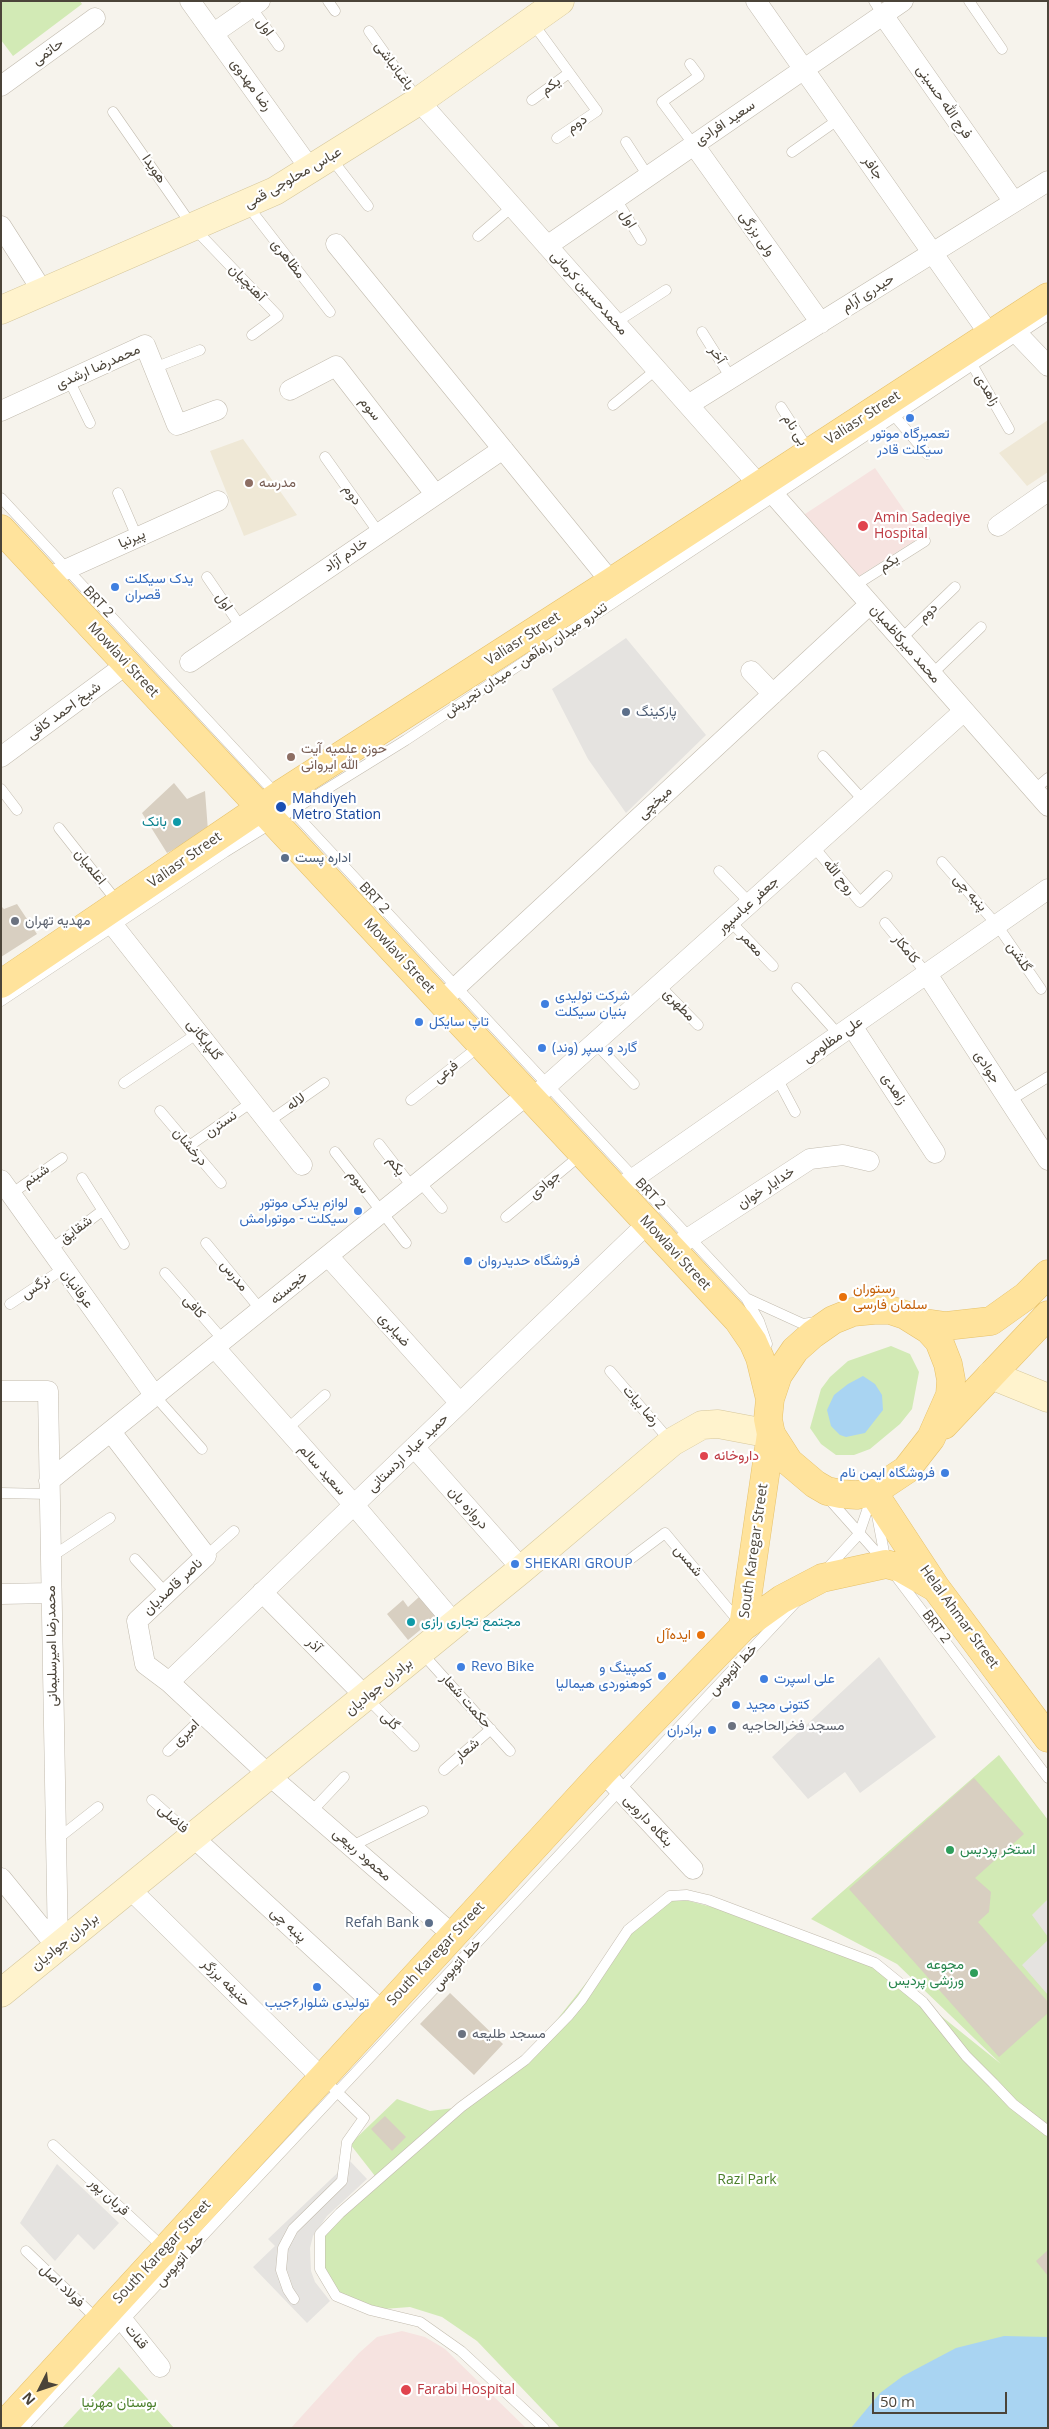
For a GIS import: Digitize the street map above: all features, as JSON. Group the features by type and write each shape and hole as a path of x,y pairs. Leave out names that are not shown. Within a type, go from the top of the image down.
{"main road":[{"name":"Valiasr Street","path":"1,984 113,915 276,809 611,582 767,490 810,452 889,410 968,358 1048,297"},
{"name":"Mowlavi Street","path":"2,531 57,573 127,664 276,809 449,994 482,1045 536,1093 583,1154 626,1184 648,1223 681,1243 754,1342 770,1399"},
{"path":"770,1399 778,1375 795,1350 833,1320 853,1312 890,1310 918,1322 946,1326 991,1321 1026,1296 1048,1274"},
{"path":"771,1434 789,1462 815,1484 827,1491 857,1495 873,1492 906,1470 931,1438 1048,1315"},
{"path":"918,1322 939,1341 948,1364 951,1380 950,1395 931,1438"},
{"name":"South Karegar Street","path":"1,2428 603,1772 743,1627 771,1434 768,1419 770,1399"},
{"name":"Helal Ahmar Street","path":"873,1492 936,1588 1048,1738"},
{"path":"743,1627 782,1599 822,1578 886,1564 901,1568 936,1588"}],"street":[{"name":"رضا مهدوی","path":"190,1 214,34 321,163"},
{"name":"عباس محلوجی قمی","path":"1,310 247,205 321,163 419,101 560,1"},
{"name":"جافر","path":"756,1 932,253 1005,331 1048,366"},
{"name":"سعید افرادی","path":"547,246 804,69 878,8 903,1"},
{"path":"214,34 255,4"},
{"name":"فرج الله حسینی","path":"878,8 1014,202"},
{"name":"حاتمی","path":"1,86 95,18"},
{"name":"محمدحسین کرمانی","path":"419,101 688,405 767,490"},
{"name":"ولی بزرگی","path":"694,145 820,323"},
{"name":"حیدری آرام","path":"688,405 1048,181"},
{"path":"1,226 43,292"},
{"path":"336,244 611,582"},
{"name":"محمدرضا ارشدی","path":"1,411 145,345 177,424 217,410"},
{"name":"سوم","path":"290,390 336,366 435,494"},
{"name":"خادم آزاد","path":"190,662 502,448"},
{"name":"محمد میرکاظمیان","path":"767,490 964,710 1041,784 1048,806"},
{"path":"998,526 1048,491"},
{"name":"پیرنیا","path":"57,573 218,501"},
{"name":"میخچی","path":"449,994 870,604"},
{"name":"شیخ احمد کافی","path":"3,753 127,664"},
{"path":"752,671 773,694"},
{"name":"جعفر عباسپور","path":"536,1093 595,1043 964,710"},
{"name":"علی مظلومی","path":"626,1184 1048,889"},
{"name":"گلپایگانی","path":"113,915 198,1033 302,1165"},
{"name":"جوادی","path":"926,974 1048,1160"},
{"name":"زاهدی","path":"846,1030 935,1153"},
{"name":"خجسته","path":"50,1487 111,1432 219,1344 416,1185 536,1093"},
{"name":"خدایار خوان","path":"681,1243 764,1178 810,1159 843,1155 869,1161"},
{"name":"عرفانیان","path":"6,1187 155,1396"},
{"name":"حمید عباد اردستانی","path":"169,1682 648,1223"},
{"name":"ضیابری","path":"328,1256 460,1403"},
{"name":"سعید سالم","path":"219,1344 286,1430 354,1505 455,1624"},
{"path":"991,1375 1048,1398"},
{"name":"محمدرضا امیرسلیمانی","path":"1,1391 48,1391 58,1948"},
{"name":"برادران جوادیان","path":"1,1993 270,1776 522,1569 672,1442 696,1428 718,1424 771,1434"},
{"name":"ناصر قاصدیان","path":"111,1432 206,1556 137,1621 146,1664 205,1714 270,1776"},
{"name":"دروازه بان","path":"414,1447 522,1569"},
{"name":"آذر","path":"262,1592 366,1697"},
{"path":"1,1594 51,1593"},
{"name":"بنگاه داروبی","path":"603,1772 693,1869"},
{"name":"محمود ربیعی","path":"270,1776 453,1935"},
{"name":"پنبه چی","path":"194,1838 383,2012"},
{"path":"1,1878 58,1948"},
{"name":"حنیفه برزگر","path":"130,1889 322,2078"},
{"name":"قنات","path":"105,2314 160,2367"}],"lane":[{"path":"328,1 335,12"},
{"path":"969,1 1002,49"},
{"name":"اول","path":"255,4 280,46"},
{"path":"532,22 569,73"},
{"name":"باغبانباشی","path":"369,31 419,101"},
{"path":"690,64 699,76 662,102 694,145"},
{"name":"یکم","path":"532,100 569,73"},
{"name":"دوم","path":"557,138 597,111 569,73"},
{"name":"هویدا","path":"113,112 193,227"},
{"path":"792,152 839,119"},
{"path":"626,142 648,176"},
{"path":"321,163 368,206"},
{"name":"اول","path":"616,199 641,240"},
{"name":"مظاهری","path":"247,205 330,312"},
{"path":"478,236 512,207"},
{"name":"آهنچیان","path":"193,227 278,316 252,335"},
{"path":"615,323 666,290"},
{"path":"1005,331 1048,315"},
{"name":"آخر","path":"702,332 731,378"},
{"path":"154,368 200,350"},
{"name":"زاهدی","path":"968,358 1009,428"},
{"path":"614,405 657,369"},
{"path":"69,380 90,423"},
{"name":"بی نام","path":"781,407 810,452"},
{"path":"889,410 927,454"},
{"name":"تندرو میدان راه‌آهن - میدان تجریش","path":"276,809 406,740 767,490 889,410"},
{"name":"دوم","path":"325,458 379,533"},
{"path":"118,493 137,537"},
{"name":"BRT 2","path":"1,498 57,573 276,809"},
{"name":"یکم","path":"854,586 925,541"},
{"name":"اول","path":"207,577 241,627"},
{"name":"دوم","path":"901,639 955,587"},
{"path":"932,674 981,627"},
{"path":"823,756 864,801"},
{"path":"1,789 17,810"},
{"name":"اعلمیان","path":"59,828 113,915"},
{"name":"روح الله","path":"813,846 860,902 887,876"},
{"name":"پنبه چی","path":"942,862 997,925"},
{"path":"719,871 750,903"},
{"path":"1,1001 113,915"},
{"name":"معمر","path":"730,921 773,966"},
{"name":"کامکار","path":"885,923 926,974"},
{"name":"گلشن","path":"997,925 1041,989"},
{"name":"مطهری","path":"659,985 698,1025"},
{"path":"797,988 846,1030"},
{"name":"BRT 2","path":"449,994 536,1093 681,1243 746,1298"},
{"path":"124,1084 198,1033"},
{"path":"595,1043 634,1084"},
{"name":"فرعی","path":"411,1100 482,1045"},
{"path":"1009,1101 1048,1077"},
{"path":"777,1078 795,1112"},
{"name":"لاله","path":"268,1122 324,1082"},
{"name":"نسترن","path":"190,1146 252,1102"},
{"name":"درخشان","path":"160,1111 221,1183"},
{"name":"یکم","path":"380,1144 416,1185 442,1208"},
{"name":"سوم","path":"335,1152 406,1243"},
{"name":"جوادی","path":"506,1217 583,1154"},
{"name":"شبنم","path":"6,1187 62,1158"},
{"name":"شقایق","path":"82,1178 124,1244"},
{"name":"شقایق","path":"50,1250 102,1211"},
{"name":"مدرس","path":"206,1243 261,1310"},
{"name":"نرگس","path":"10,1304 63,1269"},
{"name":"کافی","path":"165,1273 219,1344"},
{"path":"746,1298 803,1324 833,1320"},
{"path":"746,1298 759,1321 769,1350 770,1399"},
{"name":"رضا بیات","path":"610,1370 672,1442"},
{"path":"286,1430 325,1395"},
{"path":"155,1396 202,1448"},
{"name":"BRT 2","path":"815,1484 886,1564 1048,1778"},
{"path":"1,1494 50,1487"},
{"path":"873,1492 886,1564"},
{"name":"خط اتوبوس","path":"23,2428 859,1534 873,1492"},
{"path":"51,1558 110,1518"},
{"path":"206,1556 234,1531"},
{"name":"شمس","path":"625,1563 665,1533 743,1627"},
{"path":"135,1559 166,1593"},
{"name":"حکمت شعار","path":"421,1652 510,1751"},
{"name":"گلی","path":"366,1697 414,1746"},
{"name":"امیری","path":"168,1751 205,1714"},
{"name":"شعار","path":"444,1770 491,1729"},
{"path":"312,1811 344,1777"},
{"name":"فاضلی","path":"152,1800 194,1838"},
{"path":"56,1840 98,1807"},
{"path":"352,1846 423,1811"},
{"path":"544,2428 461,2351 420,2322 370,2310 336,2296 320,2269 320,2234 340,2213 462,2107 525,2060 582,1999 628,1930 670,1896 687,1895 708,1900 875,1963 922,2002 966,2056 993,2084 1019,2109 1048,2131"},
{"path":"294,2299 286,2285 281,2270 283,2248 293,2229 342,2181 347,2142 364,2118 322,2078"},
{"name":"قربان پور","path":"53,2145 165,2249"},
{"name":"فولاد اصل","path":"26,2251 105,2314"}],"shaded area":[{"path":"1048,420 1048,472 1027,486 999,453"},
{"name":"مدرسه","path":"243,439 297,515 244,536 210,451"},
{"name":"Amin Sadeqiye Hospital","path":"875,468 922,536 856,578 802,516"},
{"name":"پارکینگ","path":"626,638 706,735 626,813 588,759 552,689"},
{"path":"879,1657 936,1737 860,1793 845,1772 808,1799 772,1757"},
{"path":"1048,1899 1048,1937 1032,1915"},
{"path":"1048,1940 1048,1995 1022,1965"},
{"path":"350,2161 367,2179 327,2216 313,2236 310,2248 311,2271 315,2282 330,2301 307,2323 253,2267 275,2246 268,2239"},
{"path":"57,2164 119,2223 94,2250 78,2234 55,2261 20,2223"},
{"name":"Farabi Hospital","path":"402,2331 425,2337 445,2349 526,2428 291,2428 359,2353 377,2337"}],"green space":[{"path":"1,1 80,1 82,4 13,56 1,40"},
{"path":"891,1346 910,1354 919,1372 912,1409 900,1424 870,1449 854,1455 836,1455 821,1444 810,1428 821,1389 830,1377 848,1361"},
{"name":"Razi Park","path":"999,1755 1048,1820 1048,2428 560,2428 477,2341 442,2317 410,2307 370,2310 336,2296 320,2269 320,2234 375,2176 350,2144 397,2099 430,2111 462,2107 525,2060 628,1930 670,1896 761,1920 875,1963 1001,2064 897,1964 811,1919"},
{"name":"بوستان مهرنیا","path":"119,2367 174,2428 62,2428"}],"water":[{"path":"863,1376 875,1384 882,1395 883,1410 865,1433 846,1437 840,1435 831,1426 827,1410 834,1395 848,1384"},
{"path":"1004,2336 1048,2337 1048,2428 851,2428 880,2393 903,2376 956,2348"}],"building":[{"name":"بانک","path":"174,783 187,799 205,791 208,831 167,853 142,813"},
{"name":"مهدیه تهران","path":"17,904 37,934 1,957 1,906 4,909"},
{"name":"مجتمع تجاری رازی","path":"419,1597 436,1617 408,1640 387,1614 403,1600 408,1607"},
{"path":"974,1778 1024,1834 975,1878 991,1892 989,1912 978,1922 1048,2002 1048,2013 999,2057 849,1889"},
{"name":"مسجد طلیعه","path":"450,1993 503,2044 474,2075 420,2024"},
{"path":"385,2116 406,2137 392,2151 371,2129"},
{"path":"1048,2250 1048,2276 1036,2261"}],"place":[{"name":"تعمیرگاه موتور سیکلت قادر","path":"910,418"},
{"name":"مدرسه","path":"249,483"},
{"name":"Amin Sadeqiye Hospital","path":"863,526"},
{"name":"یدک سیکلت قصران","path":"115,587"},
{"name":"پارکینگ","path":"626,712"},
{"name":"حوزه علمیه آیت‌ الله ایروانی","path":"291,757"},
{"name":"Mahdiyeh Metro Station","path":"281,807"},
{"name":"بانک","path":"177,822"},
{"name":"اداره پست","path":"285,858"},
{"name":"مهدیه تهران","path":"15,921"},
{"name":"شرکت تولیدی بنیان سیکلت","path":"545,1004"},
{"name":"تاپ سایکل","path":"419,1022"},
{"name":"گارد و سپر (وند)","path":"542,1048"},
{"name":"لوازم یدکی موتور سیکلت - موتورامش","path":"358,1211"},
{"name":"فروشگاه حدیدروان","path":"468,1261"},
{"name":"رستوران سلمان فارسی","path":"843,1297"},
{"name":"داروخانه","path":"704,1456"},
{"name":"فروشگاه ایمن نام","path":"945,1473"},
{"name":"SHEKARI GROUP","path":"515,1564"},
{"name":"مجتمع تجاری رازی","path":"411,1622"},
{"name":"ایده‌آل","path":"701,1635"},
{"name":"Revo Bike","path":"461,1667"},
{"name":"کمپینگ و کوهنوردی هیمالیا","path":"662,1676"},
{"name":"علی اسپرت","path":"764,1679"},
{"name":"کتونی مجید","path":"736,1705"},
{"name":"مسجد فخرالحاجیه","path":"732,1726"},
{"name":"برادران","path":"712,1730"},
{"name":"استخر پردیس","path":"950,1850"},
{"name":"Refah Bank","path":"429,1923"},
{"name":"مجوعه ورزشی پردیس","path":"974,1973"},
{"name":"تولیدی شلوار۶جیب","path":"317,1987"},
{"name":"مسجد طلیعه","path":"462,2034"},
{"name":"Farabi Hospital","path":"406,2390"}]}
